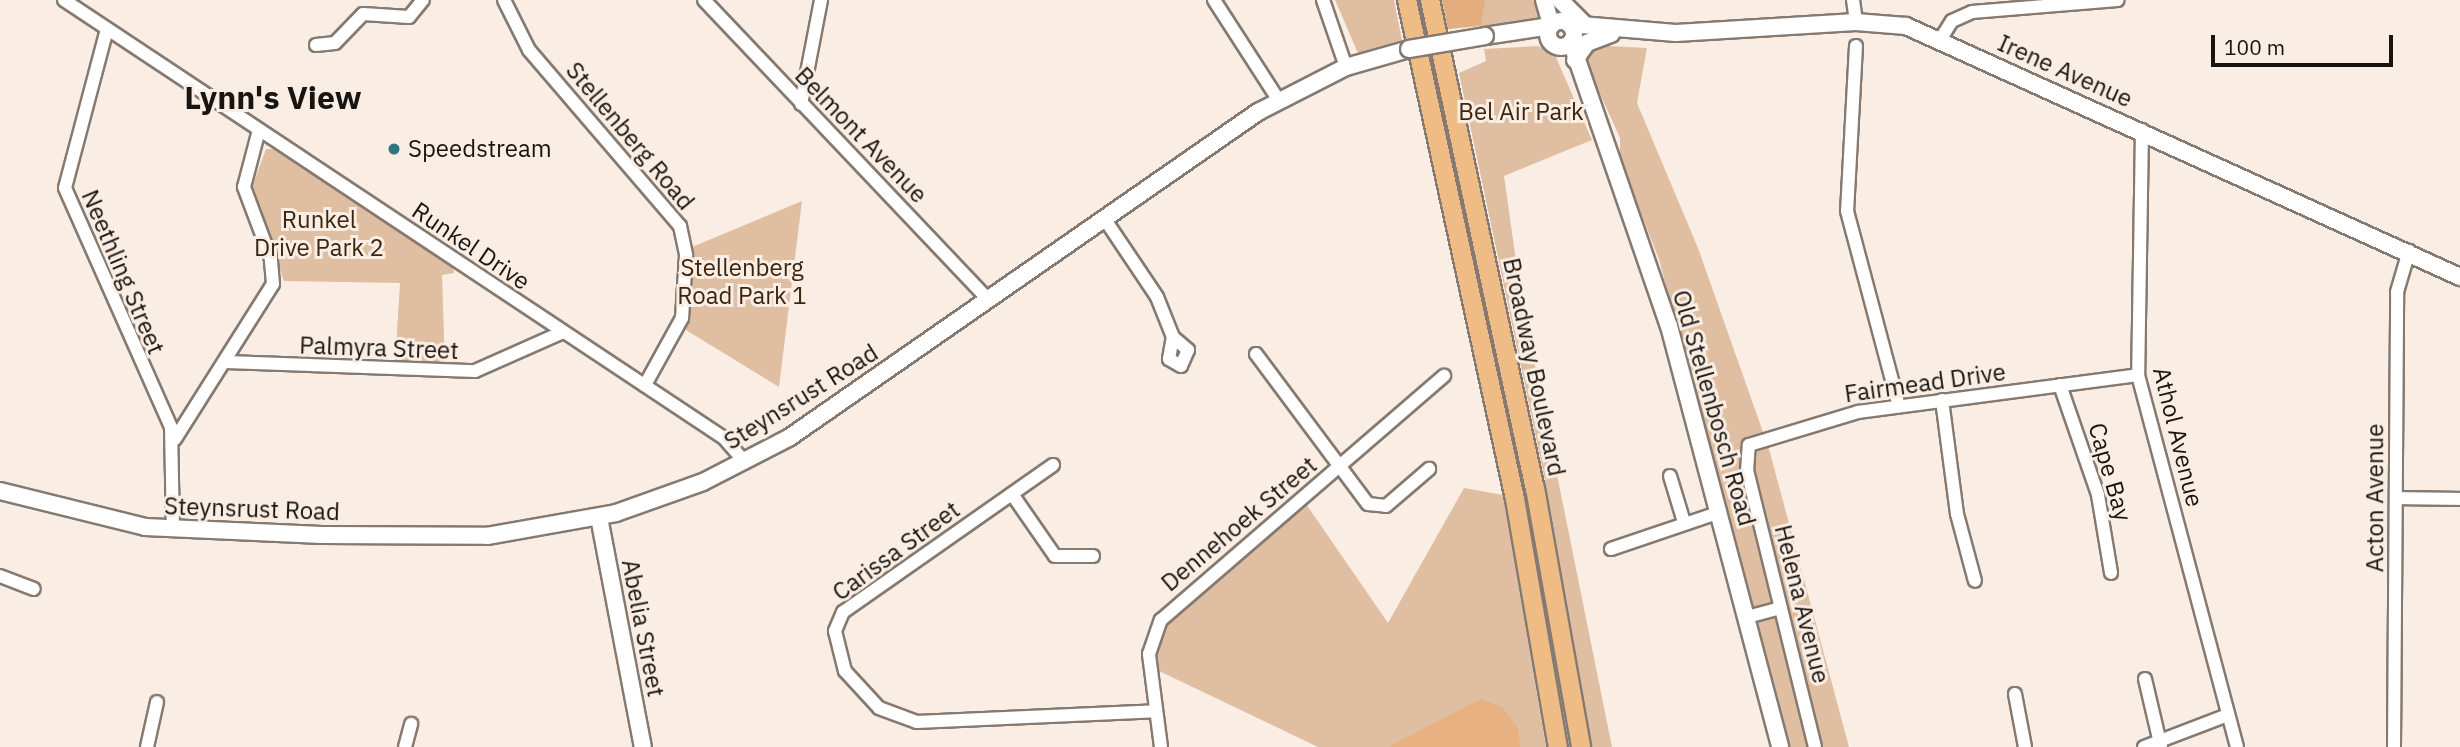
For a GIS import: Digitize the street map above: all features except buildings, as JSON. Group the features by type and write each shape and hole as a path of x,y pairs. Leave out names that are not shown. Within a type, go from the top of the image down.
{"main road":[{"name":"Broadway Boulevard","path":"1407,0 1515,499 1558,747"},
{"name":"Broadway Boulevard","path":"1430,0 1535,488 1581,747"}],"street":[{"name":"Runkel Drive","path":"64,0 734,445 745,462"},
{"path":"316,45 335,43 363,14 406,17 423,0"},
{"name":"Stellenberg Road","path":"504,0 529,50 680,226 686,255 682,318 645,385"},
{"name":"Belmont Avenue","path":"704,0 988,299"},
{"path":"801,104 821,0"},
{"path":"1214,0 1279,101"},
{"path":"1323,0 1355,65"},
{"path":"1332,0 1355,65"},
{"name":"Old Stellenbosch Road","path":"1544,0 1575,60 1582,87"},
{"name":"Old Stellenbosch Road","path":"1552,0 1561,33 1669,326 1780,747"},
{"path":"1560,0 1591,28"},
{"path":"1853,0 1856,22"},
{"path":"1940,40 1952,21 1972,12 2118,0"},
{"name":"Irene Avenue","path":"1561,33 1618,33 1856,22 1897,23 2142,130 2409,251 2460,277"},
{"name":"Irene Avenue","path":"1561,33 1591,28 1618,33"},
{"name":"Neethling Street","path":"107,29 65,188 175,439 173,528"},
{"name":"Steynsrust Road","path":"0,491 121,523 173,528 454,538 599,517 745,462 1279,101 1355,65 1485,36 1561,33"},
{"path":"1575,60 1587,43 1618,33"},
{"path":"1856,47 1847,211 1899,406"},
{"path":"175,439 274,284 271,259 244,187 259,130"},
{"name":"Athol Avenue","path":"2142,130 2138,375 2237,747"},
{"path":"1104,218 1157,297 1173,337"},
{"name":"Acton Avenue","path":"2394,747 2397,292 2409,251"},
{"name":"Palmyra Street","path":"226,362 475,372 563,332"},
{"path":"1256,355 1337,469 1378,508 1429,469"},
{"name":"Fairmead Drive","path":"1747,471 1746,452 1756,440 1899,406 2138,375"},
{"name":"Dennehoek Street","path":"1161,747 1149,654 1161,620 1444,376"},
{"name":"Cape Bay","path":"2060,385 2098,495 2111,573"},
{"path":"1942,400 1957,514 1975,581"},
{"name":"Carissa Street","path":"1053,465 843,612 835,638 854,686 890,714 917,722 1156,711"},
{"name":"Helena Avenue","path":"1747,471 1815,747"},
{"path":"1670,476 1684,522"},
{"path":"1012,494 1055,556 1071,561 1093,556"},
{"path":"2397,498 2460,499"},
{"path":"1611,550 1684,522 1720,512"},
{"name":"Abelia Street","path":"599,517 643,747"},
{"path":"0,576 34,589"},
{"path":"1747,617 1781,608"},
{"path":"2145,679 2160,744"},
{"path":"2015,694 2025,747"},
{"path":"147,747 157,702"},
{"path":"2144,747 2160,744 2228,715"},
{"path":"405,747 411,724"}],"green space":[{"path":"1335,0 1394,0 1402,40 1358,53"},
{"name":"Bel Air Park","path":"1442,0 1537,0 1541,14 1533,22 1448,29"},
{"path":"1538,46 1555,55 1592,140 1504,176 1521,296 1612,747 1592,747 1546,485 1459,73 1486,61 1484,49"},
{"path":"1608,46 1647,48 1637,103 1698,248 1769,449 1849,747 1787,747 1659,259 1620,161 1620,138 1586,63 1590,50"},
{"name":"Runkel Drive Park 2","path":"266,149 277,149 453,267 454,273 442,275 445,366 395,364 400,283 284,281 251,190"},
{"name":"Stellenberg Road Park 1","path":"802,201 779,387 686,330 692,247"},
{"path":"1464,488 1503,495 1546,747 1318,747 1157,670 1154,652 1165,622 1304,501 1388,623"}],"shaded area":[{"path":"1442,0 1485,0 1481,25 1448,29"},
{"path":"1481,699 1502,707 1518,728 1520,747 1388,747"}],"place":[{"name":"Speedstream","path":"394,149"}],"district":[{"name":"Lynn's View","path":"273,97"}]}
